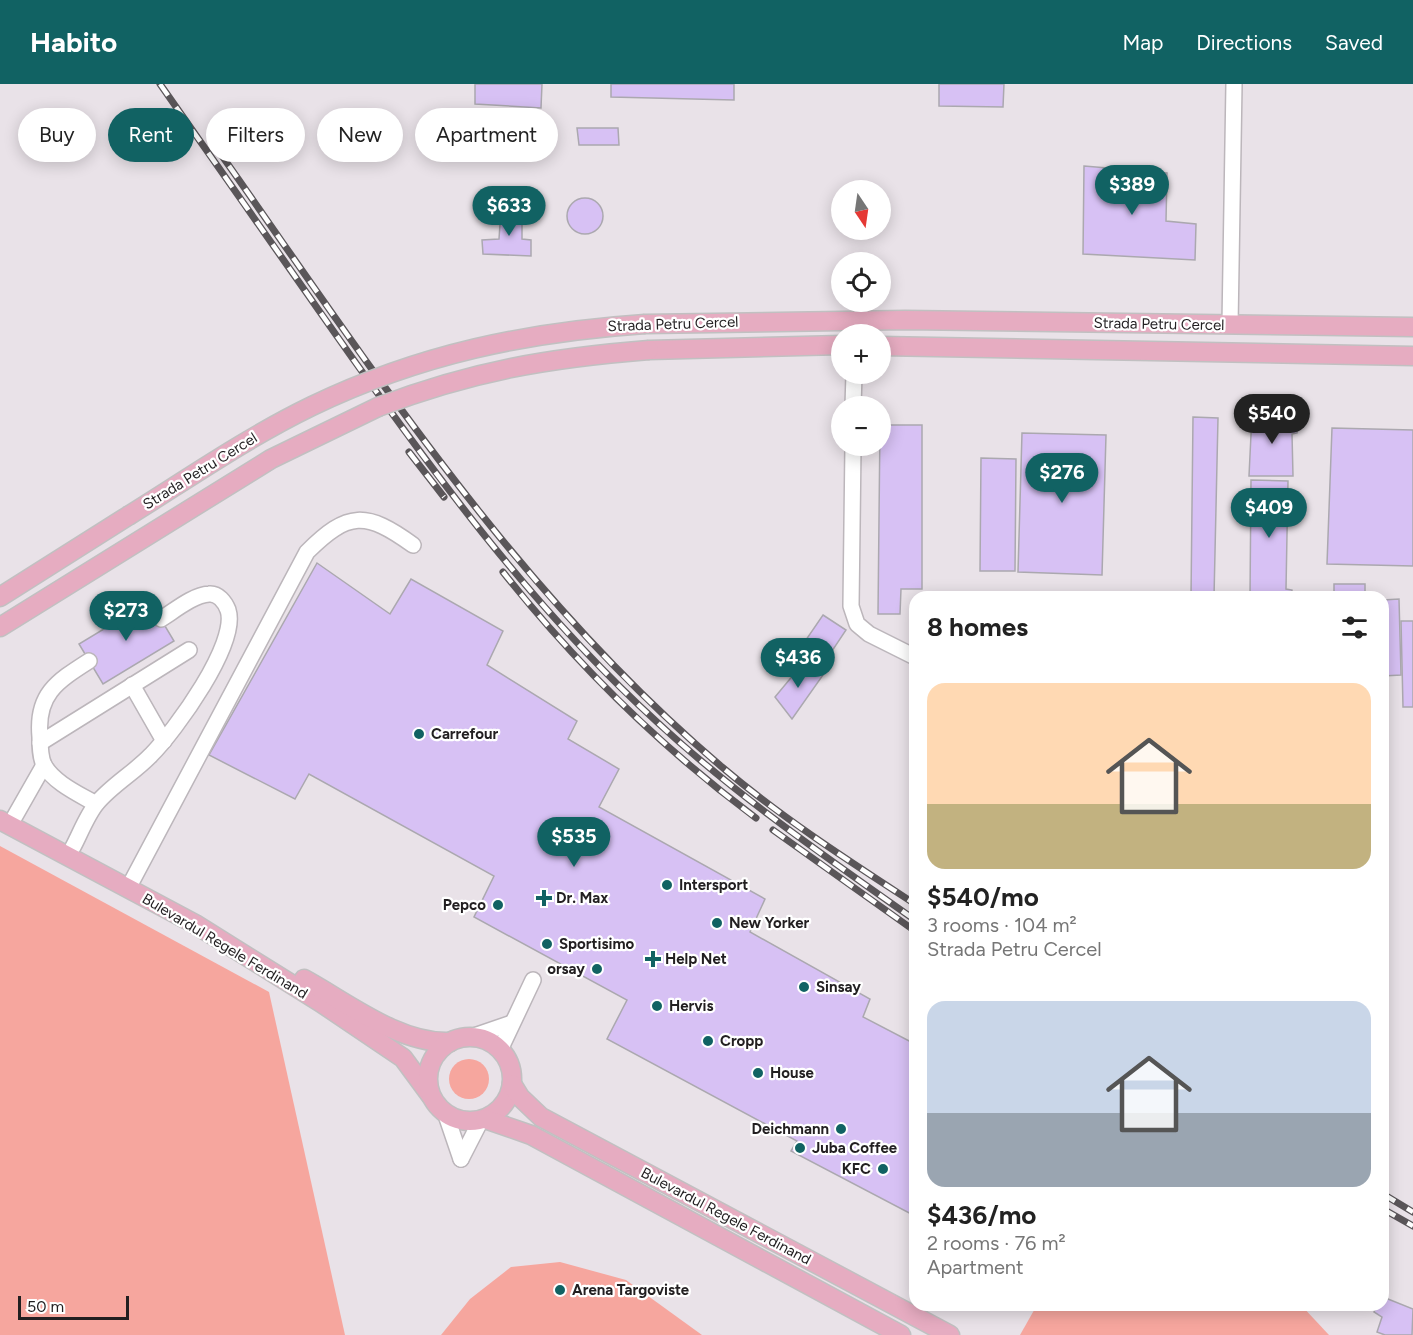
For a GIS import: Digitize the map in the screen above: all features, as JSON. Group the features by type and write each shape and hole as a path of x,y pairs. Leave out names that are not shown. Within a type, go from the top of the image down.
{"main road":[{"name":"Strada Petru Cercel","path":"0,597 257,435 321,402 406,368 503,340 645,324 905,320 1413,327"},
{"path":"1229,352 1230,325"},
{"name":"Strada Petru Cercel","path":"0,627 271,459 378,407 470,375 573,357 649,350 831,345"},
{"name":"Strada Petru Cercel","path":"891,346 1413,356"},
{"name":"Bulevardul Regele Ferdinand","path":"5,814 73,847 401,1034 431,1042 450,1042"},
{"name":"Bulevardul Regele Ferdinand","path":"5,814 195,924 320,1002 403,1058 447,1114"},
{"path":"431,1096 428,1071 441,1048 450,1042 471,1037 492,1043 500,1050"},
{"name":"Bulevardul Regele Ferdinand","path":"500,1050 510,1066 512,1084 520,1097 541,1117 950,1335"},
{"path":"447,1114 459,1120 483,1119 502,1108 512,1084"},
{"name":"Bulevardul Regele Ferdinand","path":"483,1119 525,1132 901,1335"}],"lane":[{"path":"1230,325 1234,84"},
{"path":"853,456 851,606 857,624 869,634 909,654"},
{"path":"132,881 307,552 328,531 345,522 361,520 377,523 413,545"},
{"path":"73,847 96,804 152,755 194,698 227,639 231,620 227,607 220,597 212,593 201,595 161,619"},
{"path":"40,743 189,650"},
{"path":"89,661 52,687 41,705 38,722 44,765 66,786 96,804"},
{"path":"132,686 164,741"},
{"path":"5,814 44,765"},
{"path":"500,1050 534,980"},
{"path":"471,1037 512,1023"},
{"path":"447,1114 461,1159 483,1119"}],"shaded area":[{"path":"0,846 269,992 345,1335 0,1335"},
{"path":"469,1059 483,1065 489,1079 483,1093 469,1099 455,1093 449,1079 455,1065"},
{"name":"Arena Targoviste","path":"560,1262 626,1280 702,1335 441,1335 470,1299 511,1267"},
{"path":"1034,1311 1307,1311 1329,1335 1020,1335"}],"building":[{"path":"475,84 542,84 541,108 475,104"},
{"path":"611,84 734,84 734,100 611,97"},
{"path":"939,84 1004,84 1003,107 939,106"},
{"path":"577,128 618,128 619,145 579,145"},
{"path":"1084,166 1167,173 1166,221 1196,224 1195,260 1083,254"},
{"path":"585,198 598,203 603,216 598,229 585,234 572,229 567,216 572,203"},
{"path":"501,210 522,211 522,239 531,240 531,256 483,254 482,240 499,239"},
{"path":"1252,414 1297,415 1297,433 1292,434 1293,476 1249,476"},
{"path":"1193,417 1218,418 1214,591 1191,591"},
{"path":"891,425 922,425 922,589 901,589 900,614 878,614 880,456 891,456"},
{"path":"1332,428 1413,430 1413,566 1327,564"},
{"path":"1022,433 1106,435 1102,575 1018,572"},
{"path":"981,458 1016,459 1015,571 980,571"},
{"path":"1251,480 1288,481 1286,589 1292,591 1250,591"},
{"path":"317,563 390,614 411,579 503,631 487,665 577,721 568,739 619,769 599,807 765,899 750,932 870,999 863,1017 909,1041 909,1213 791,1151 797,1141 607,1039 627,1000 474,917 494,876 309,774 295,799 209,755"},
{"path":"1334,584 1365,584 1365,591 1334,591"},
{"path":"1399,599 1401,675 1389,676 1389,600"},
{"path":"150,601 174,641 103,684 79,644"},
{"path":"823,615 846,630 822,666 799,650"},
{"path":"1401,621 1413,621 1413,707 1403,707"},
{"path":"804,662 823,675 792,719 775,697"},
{"path":"1389,1299 1413,1309 1412,1335 1385,1335 1377,1332 1382,1317 1374,1312 1389,1311"}],"railway":[{"path":"160,84 408,435 485,536 567,632 611,678 687,749 783,825 909,916"},
{"path":"226,162 329,309 448,472 511,551 577,627 647,699 745,786 816,838 909,900"},
{"path":"409,452 444,497"},
{"path":"503,572 590,672 654,734 756,818"},
{"path":"773,830 909,927"},
{"path":"1389,1198 1413,1212"},
{"path":"1389,1212 1413,1226"}],"place":[{"name":"Carrefour","path":"419,734"},
{"name":"Intersport","path":"667,885"},
{"name":"Dr. Max","path":"544,898"},
{"name":"Pepco","path":"498,905"},
{"name":"New Yorker","path":"717,923"},
{"name":"Sportisimo","path":"547,944"},
{"name":"Help Net","path":"653,959"},
{"name":"orsay","path":"597,969"},
{"name":"Sinsay","path":"804,987"},
{"name":"Hervis","path":"657,1006"},
{"name":"Cropp","path":"708,1041"},
{"name":"House","path":"758,1073"},
{"name":"Deichmann","path":"841,1129"},
{"name":"Juba Coffee","path":"800,1148"},
{"name":"KFC","path":"883,1169"},
{"name":"Arena Targoviste","path":"560,1290"}]}
